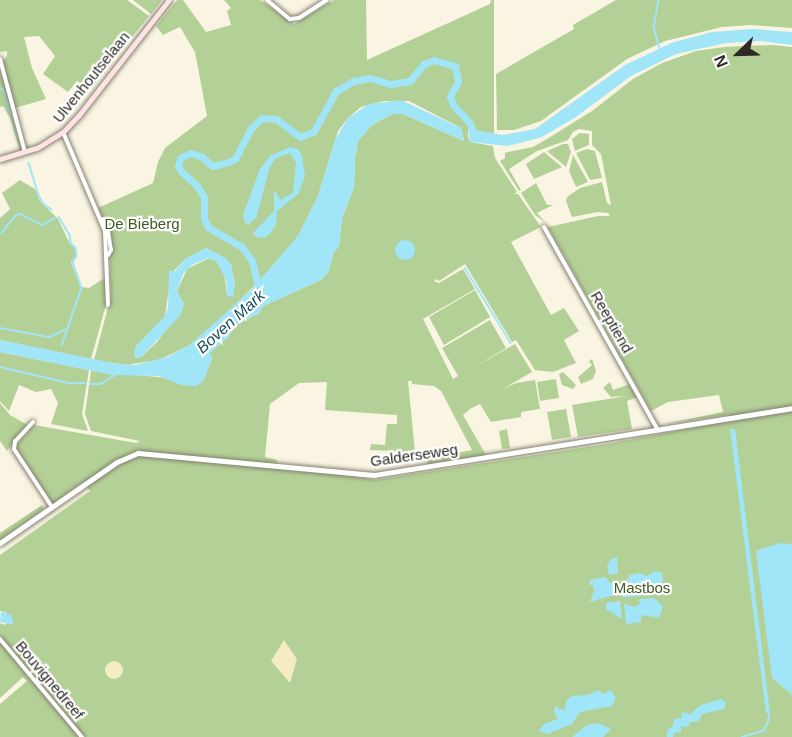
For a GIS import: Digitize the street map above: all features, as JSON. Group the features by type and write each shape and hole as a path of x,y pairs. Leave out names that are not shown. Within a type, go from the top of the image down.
{"main road":[{"name":"Ulvenhoutselaan","path":"0,159 25,152 63,132 79,115 169,0"}],"street":[{"path":"267,0 290,20 299,18 327,0"},
{"path":"0,59 25,152"},
{"path":"63,132 100,218 107,256 108,305"},
{"name":"Reeptiend","path":"544,227 658,430"},
{"name":"Galderseweg","path":"0,543 117,462 138,453 374,475 792,408"},
{"path":"33,422 15,441 14,449 52,507"},
{"name":"Bouvignedreef","path":"0,639 82,737"}],"green space":[{"path":"0,0 127,0 149,16 90,89 77,81 68,92 43,74 55,56 39,36 24,37 32,68 46,99 15,108 2,62 7,56 7,51 0,52"},
{"path":"133,0 162,0 151,14"},
{"path":"177,0 183,0 206,32 231,25 227,11 231,8 224,0 260,0 294,24 334,0 366,0 367,60 490,4 491,0 494,0 494,134 468,129 468,136 470,142 493,146 495,158 517,192 514,194 518,194 541,227 511,242 551,315 564,308 579,331 564,340 576,363 553,372 535,370 516,340 512,342 465,264 439,281 437,279 434,281 439,283 463,269 475,289 423,319 453,379 458,376 442,348 490,320 506,348 473,368 515,344 532,372 503,389 516,383 535,380 540,409 521,412 521,417 491,422 480,404 463,415 486,455 427,465 427,458 472,450 441,391 434,386 412,384 412,381 408,381 415,452 370,450 371,444 385,445 387,424 397,424 397,415 325,410 327,382 299,383 270,404 265,457 277,460 277,465 375,480 607,444 730,421 729,415 665,424 723,412 719,395 668,402 651,411 548,227 598,216 610,216 608,213 598,212 572,217 566,201 567,197 580,188 602,182 607,203 611,205 601,154 592,145 592,131 579,129 573,132 568,140 537,151 509,169 521,190 519,191 500,161 505,158 505,153 533,147 547,139 592,111 633,79 662,63 696,51 724,47 773,45 792,47 792,737 0,737 0,704 27,681 23,677 0,698 0,623 6,625 6,612 0,611 0,555 90,491 83,482 52,504 16,449 17,445 34,425 136,443 140,441 91,431 85,414 91,371 203,381 212,359 209,353 228,337 236,325 259,313 263,306 321,280 328,272 334,252 339,246 342,218 354,187 358,141 372,125 392,114 403,114 464,141 461,128 409,101 384,101 361,107 338,131 318,196 298,236 274,266 226,314 190,345 159,360 126,365 94,360 111,296 109,227 98,208 153,183 158,162 165,148 207,116 195,52 180,27 163,35 156,26","holes":["206,248 226,259 231,265 235,285 227,296 224,271 216,261 209,258 187,269 177,291 184,304 157,342 141,357 136,358 165,316 171,274 185,259"]},
{"path":"616,0 792,0 792,28 751,25 722,27 665,41 627,59 541,121 514,130 497,130 496,74 574,29 573,25"},
{"path":"0,68 22,150 20,151 10,118 3,106 0,107"},
{"path":"580,133 589,134 589,145 575,151 572,139"},
{"path":"568,144 571,152 566,167 547,151"},
{"path":"587,149 595,151 602,178 590,180 576,153"},
{"path":"544,152 562,167 534,179 526,164"},
{"path":"573,155 588,182 576,187 569,171"},
{"path":"20,180 35,189 40,201 58,219 70,244 76,249 77,255 71,262 81,287 89,288 106,277 106,305 91,359 0,340 0,218 10,209 2,193"},
{"path":"536,183 547,205 553,205 537,213 546,223 535,215 521,193"},
{"path":"475,290 490,317 444,345 429,317"},
{"path":"0,352 89,370 82,414 88,431 51,424 58,403 51,389 36,392 19,385 9,411 0,401"},
{"path":"592,359 596,371 593,379 581,384 578,377 592,365 589,361"},
{"path":"563,372 576,385 573,389 562,385 559,374"},
{"path":"556,379 559,398 540,401 537,382"},
{"path":"610,382 613,390 630,384 638,397 627,401 632,429 578,437 572,405 626,396 611,397 603,388"},
{"path":"0,403 10,415 28,425 7,451 0,441"},
{"path":"566,409 571,437 552,440 547,412"},
{"path":"507,429 510,448 502,449 499,431"},
{"path":"42,505 44,509 0,540 0,533"}],"sand":[{"path":"284,640 297,659 290,683 271,661"},
{"path":"110,661 118,661 123,666 121,677 110,679 105,674 105,666"}],"water":[{"path":"753,29 792,32 792,45 761,41 726,43 676,54 631,76 576,117 542,137 508,146 470,142 468,129 503,135 535,129 625,65 671,43 712,32"},
{"name":"Boven Mark","path":"401,100 461,128 464,141 403,114 392,114 372,125 358,141 354,187 342,218 339,246 334,252 328,272 321,280 263,306 259,313 236,325 228,337 210,353 212,359 203,381 196,386 181,385 159,376 112,375 0,352 0,340 118,364 135,365 167,357 190,345 251,290 298,236 318,196 335,140 348,118 369,104"},
{"path":"290,147 298,149 302,156 305,176 299,193 277,211 276,224 270,234 263,238 256,237 253,233 274,211 274,192 280,200 293,193 296,163 290,153 276,158 270,167 256,218 249,224 245,223 243,215 260,169 270,156"},
{"path":"405,240 412,243 415,250 412,257 405,260 398,257 395,250 398,243"},
{"path":"206,248 226,258 231,265 235,285 233,297 227,296 226,279 216,261 208,258 192,265 183,274 177,291 184,304 180,316 141,357 134,358 135,347 165,316 168,307 169,271 175,271 185,259"},
{"path":"730,429 735,429 770,714 766,713"},
{"path":"780,543 792,544 792,695 772,678 756,551"},
{"path":"617,557 618,573 609,575 607,566 611,559"},
{"path":"655,571 662,573 664,591 659,594 649,589 643,595 623,598 621,583 628,580 629,575 640,573 647,576"},
{"path":"605,577 610,583 615,582 617,594 590,602 594,591 593,585 589,585 590,580"},
{"path":"654,598 663,606 659,618 641,615 641,622 626,624 624,604 636,607 640,603 639,599"},
{"path":"620,601 622,619 606,609 606,603"},
{"path":"1,611 11,615 14,625 0,622"},
{"path":"599,690 603,694 611,690 616,698 612,706 580,712 572,724 547,734 539,731 544,724 558,719 554,711 555,706 564,711 567,700 572,696 587,695"},
{"path":"721,699 726,702 724,709 702,714 699,721 690,722 688,727 681,726 681,732 674,733 673,737 667,737 667,730 673,726 674,719 682,718 681,712 690,714 701,705"},
{"path":"598,723 611,729 603,737 572,737 587,725"}],"waterway":[{"path":"659,0 654,27 660,49"},
{"name":"Boven Mark","path":"259,291 252,261 242,247 208,227 204,218 204,197 178,166 180,158 191,153 202,157 212,166 235,159 251,128 262,118 276,119 300,137 314,131 336,91 353,81 370,78 391,84 410,81 424,64 434,60 455,66 458,82 450,96 453,105 469,122 476,137"},
{"path":"0,88 4,90 19,136"},
{"path":"29,163 38,193 43,203 52,210"},
{"path":"1,234 16,215 20,214 43,225 54,218"},
{"path":"59,217 70,235 71,243 76,248 77,256 73,262 82,288 62,346"},
{"path":"465,268 511,343"},
{"path":"0,328 49,337 67,329"},
{"path":"0,367 68,383 85,383"},
{"path":"90,384 101,384 115,375"},
{"path":"742,737 763,731 768,723 769,714"}],"park label":[{"name":"De Bieberg","path":"142,224"},
{"name":"Mastbos","path":"642,588"}]}
